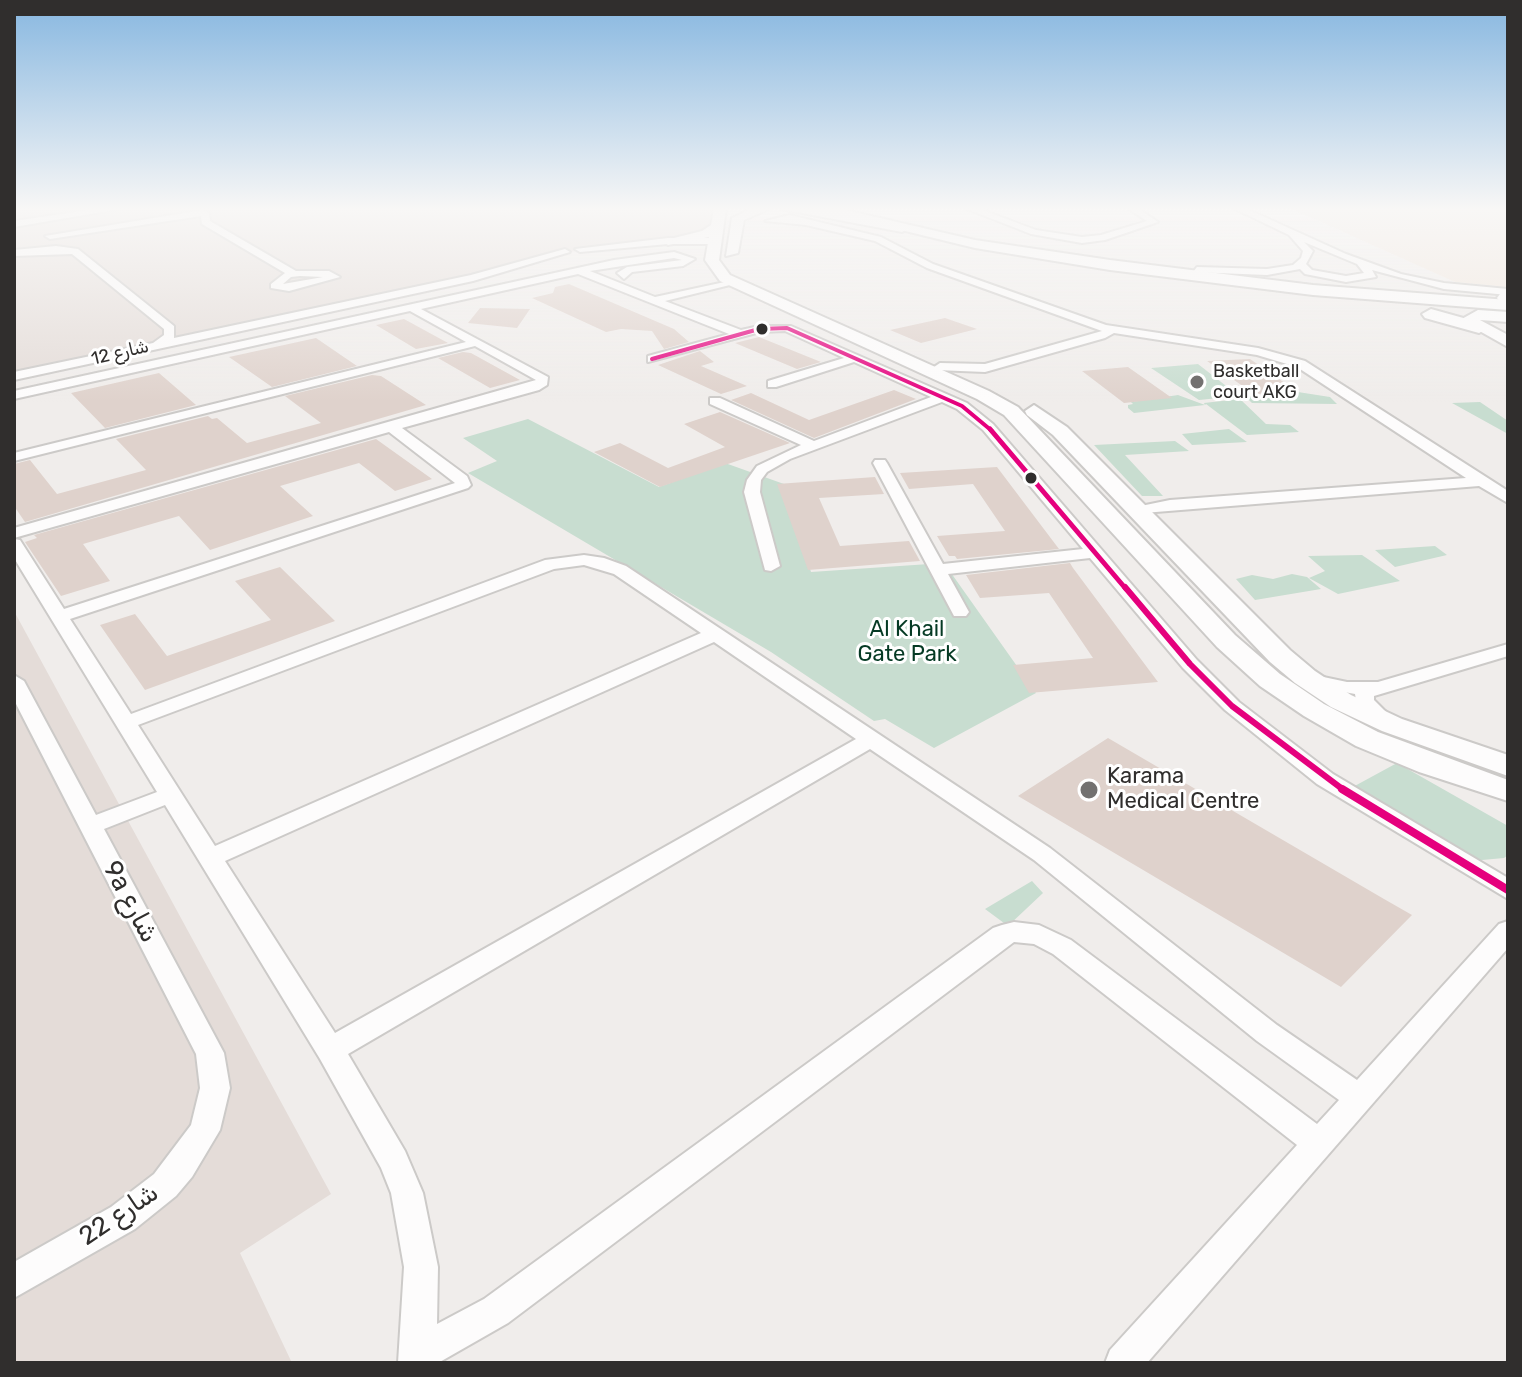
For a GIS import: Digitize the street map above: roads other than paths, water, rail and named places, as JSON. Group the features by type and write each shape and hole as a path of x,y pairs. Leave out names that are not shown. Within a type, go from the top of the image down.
{"main road":[{"path":"1173,273 1508,301"},
{"path":"1230,273 1508,301"},
{"path":"1215,279 1249,288 1402,307 1479,328"}],"street":[{"path":"102,273 170,328 170,336 155,345"},
{"name":"شارع 12","path":"14,376 490,273"},
{"name":"شارع 12","path":"473,278 513,273"},
{"path":"14,395 410,307 531,273"},
{"path":"596,273 605,280 740,334"},
{"path":"605,280 624,276 623,273"},
{"path":"656,300 707,288 714,273"},
{"path":"739,273 940,367 983,376 1045,419 1270,647 1305,677 1341,701 1505,785"},
{"path":"763,273 1019,417 1226,641 1270,680 1314,710 1367,739 1505,785"},
{"path":"949,273 1058,314 1111,330 1258,352 1301,364 1508,498"},
{"path":"1314,273 1336,279 1356,279 1372,275 1369,273"},
{"path":"1396,273 1508,301"},
{"path":"294,274 335,277 289,288 275,286 294,274"},
{"path":"1508,301 1468,320 1508,342"},
{"path":"14,533 543,382 542,377 410,307"},
{"path":"293,316 322,316 337,323"},
{"name":"شارع 12","path":"170,328 226,331"},
{"path":"652,359 763,328 793,329 944,397 982,422 1097,552 1190,664 1272,739 1356,800 1508,890"},
{"path":"983,376 1111,330"},
{"path":"14,457 479,342"},
{"path":"772,384 856,358"},
{"path":"771,566 752,492 754,480 762,469 776,460 944,397"},
{"path":"715,401 814,446"},
{"path":"60,616 458,489 464,481 391,427"},
{"path":"880,463 960,612"},
{"path":"1078,479 1110,503 1132,505 1170,505 1481,481"},
{"path":"14,544 330,1050 394,1161 407,1193 421,1267 416,1359"},
{"path":"938,570 1097,552"},
{"path":"125,723 562,562 584,560 613,566 1072,875 1267,1033 1360,1098"},
{"path":"210,858 715,634"},
{"path":"1392,725 1364,702 1364,695 1377,688 1508,650"},
{"path":"1305,677 1336,687 1377,688"},
{"name":"9a شارع","path":"14,681 210,1053 215,1088 205,1130"},
{"path":"330,1050 871,739"},
{"path":"90,826 170,795"},
{"path":"416,1359 496,1311 1002,935 1014,932 1039,935 1062,947 1320,1144"},
{"path":"1123,1363 1505,941"},
{"name":"شارع 22","path":"14,1281 145,1202 181,1167 205,1130"}],"place":[{"name":"Basketball court AKG","path":"1197,382"},
{"name":"Karama Medical Centre","path":"1089,790"}],"park label":[{"name":"Al Khail Gate Park","path":"907,642"}]}
